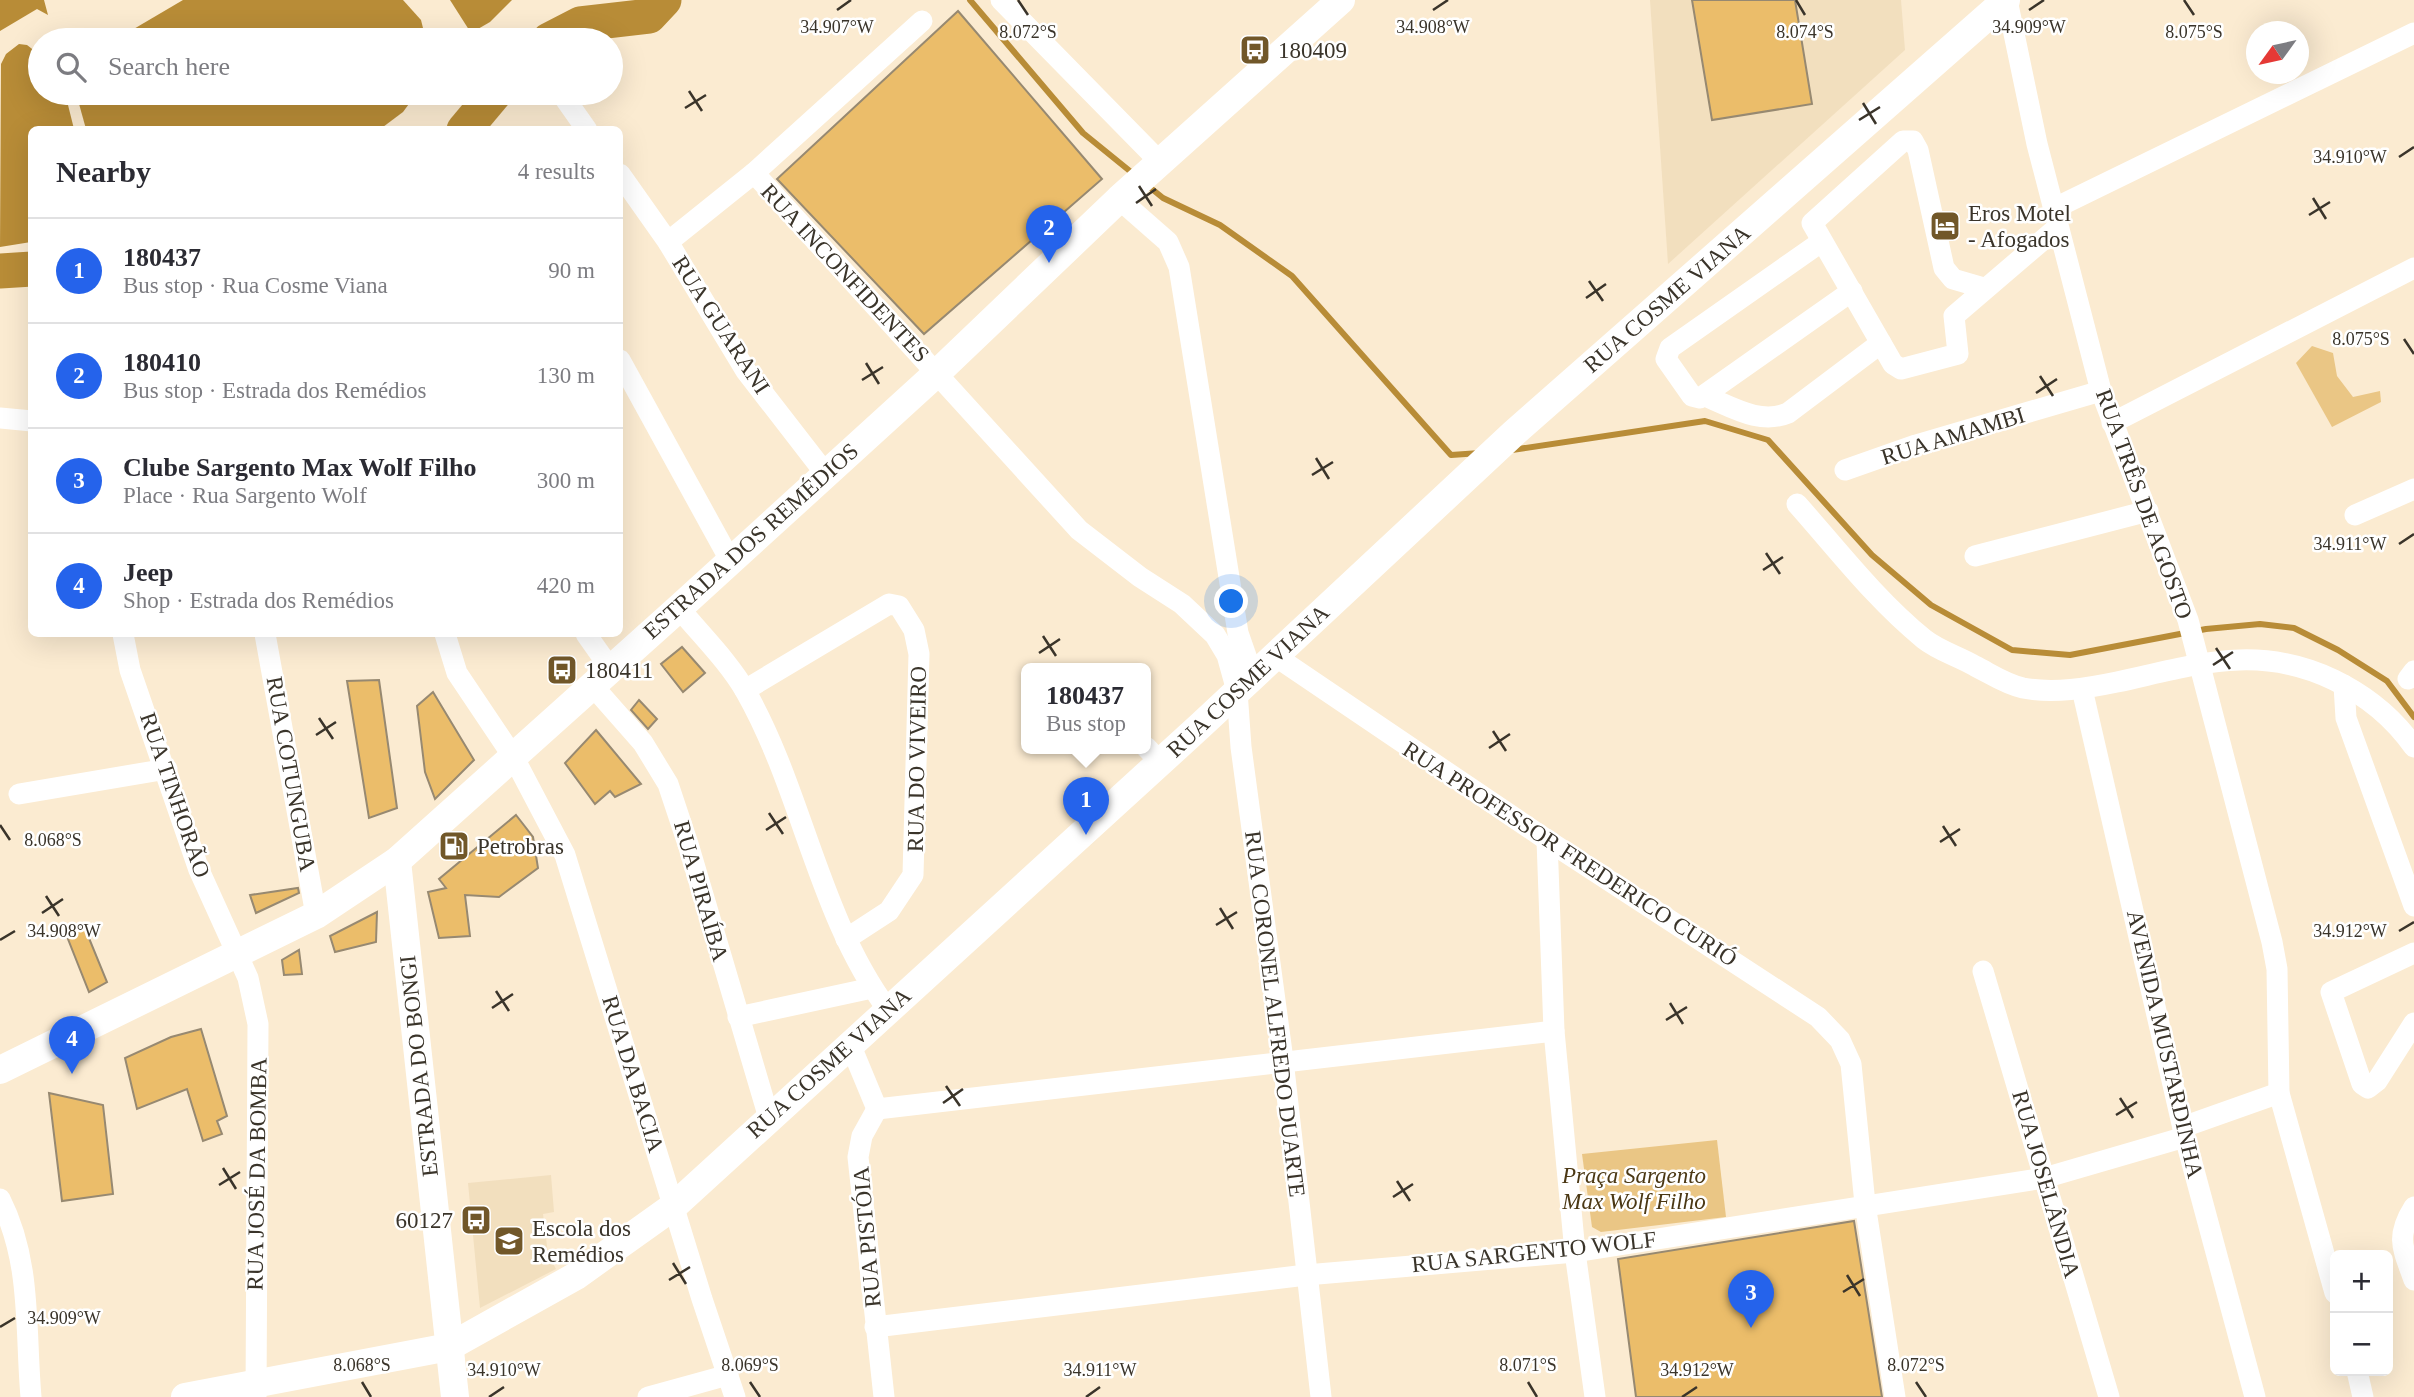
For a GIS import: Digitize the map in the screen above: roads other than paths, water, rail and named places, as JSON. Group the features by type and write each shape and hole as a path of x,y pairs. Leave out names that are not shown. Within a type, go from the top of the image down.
{"main road":[{"name":"ESTRADA DOS REMÉDIOS","path":"0,1070 316,915 397,861 937,373 1125,194 1341,0"},
{"name":"RUA COSME VIANA","path":"185,1397 256,1391 449,1347 576,1276 674,1206 850,1044 880,999 1153,755 1245,684 1514,433 2007,0"},
{"name":"ESTRADA DO BONGI","path":"397,861 455,1397"}],"street":[{"path":"1001,0 1158,164"},
{"name":"RUA TRÊS DE AGOSTO","path":"2007,0 2055,218 2101,391 2188,620 2277,969 2278,1093 2330,1275"},
{"path":"668,242 754,173 922,21"},
{"path":"1984,288 1953,279 1944,268 1918,150 1908,140 1811,223 1893,364 1901,369 1954,356 1958,351 1954,316 1984,288 2055,218 2414,33"},
{"path":"569,105 584,126"},
{"name":"RUA INCONFIDENTES","path":"754,173 937,373"},
{"name":"RUA GUARANI","path":"623,178 668,242 746,371 825,473"},
{"path":"1125,194 1168,242 1179,267 1245,684"},
{"path":"1821,242 1670,348 1666,359 1692,396 1706,396 1762,419 1777,418 1788,413 1881,343"},
{"path":"2112,423 2414,268"},
{"path":"1706,396 1852,291"},
{"path":"623,365 730,560"},
{"name":"RUA CORONEL ALFREDO DUARTE","path":"937,373 1079,530 1140,577 1182,604 1215,635 1245,684 1241,747 1283,1060 1321,1397"},
{"name":"RUA AMAMBI","path":"1845,470 1916,445 2101,391"},
{"path":"0,418 28,421"},
{"path":"2355,515 2414,489"},
{"path":"1797,504 1876,593 1925,640 2003,682 2025,688 2082,690 2197,659 2280,660 2306,667 2344,685 2385,712 2414,747"},
{"path":"1975,556 2148,511"},
{"name":"RUA DO VIVEIRO","path":"745,690 889,604 899,606 918,641 913,875 889,911 846,939"},
{"path":"679,608 745,690 771,744 846,939 880,999 738,1017"},
{"name":"RUA TINHORÃO","path":"124,637 130,670 167,769 199,870 238,953"},
{"name":"RUA COTUNGUBA","path":"266,637 316,915"},
{"name":"RUA DA BACIA","path":"446,637 457,673 514,758 565,855 735,1397"},
{"name":"RUA PIRAÍBA","path":"587,637 601,676 668,783 769,1118"},
{"name":"RUA PROFESSOR FREDERICO CURIÓ","path":"1275,656 1546,840 1818,1017 1840,1041 1852,1064 1865,1204"},
{"path":"2344,685 2346,718 2414,906"},
{"name":"AVENIDA MUSTARDINHA","path":"2082,690 2184,1132 2255,1397"},
{"path":"19,794 167,769"},
{"path":"1546,840 1555,1031 1575,1252 1595,1397"},
{"name":"RUA JOSÉ DA BOMBA","path":"238,953 248,978 258,1024 260,1055 256,1391"},
{"path":"2414,953 2331,992 2362,1084 2368,1088 2377,1081 2414,1023"},
{"name":"RUA JOSELÂNDIA","path":"1983,971 2045,1178 2106,1397"},
{"path":"850,1044 877,1109 1283,1060 1555,1031"},
{"name":"RUA SARGENTO WOLF","path":"875,1327 1307,1275 1575,1252 1865,1204 2045,1178 2184,1132 2278,1093"},
{"name":"RUA PISTÓIA","path":"877,1109 862,1136 858,1157 884,1397"},
{"path":"0,1199 10,1220 26,1286 31,1397"},
{"path":"1865,1204 1895,1397"},
{"path":"2412,1210 2402,1228 2401,1243 2414,1280"},
{"path":"649,1397 728,1375"},
{"path":"2358,1376 2363,1397"}],"waterway":[{"path":"572,28 580,24 649,16 664,0"},
{"path":"970,0 1083,133 1136,176"},
{"path":"467,126 485,105"},
{"path":"1147,185 1163,198 1220,225 1292,276 1451,455 1480,453"},
{"path":"0,271 28,269"},
{"path":"1512,450 1705,421 1768,440 1872,555 1931,605 2012,650 2070,655 2206,629 2260,624 2294,628 2338,650 2387,681 2414,717"}],"place":[{"name":"180409","path":"1255,50"},
{"name":"Eros Motel - Afogados","path":"1945,226"},
{"name":"180410","path":"1049,263"},
{"name":"180411","path":"562,670"},
{"name":"180437","path":"1086,835"},
{"name":"Petrobras","path":"454,846"},
{"name":"Jeep","path":"72,1074"},
{"name":"60127","path":"476,1220"},
{"name":"Escola dos Remédios","path":"509,1241"},
{"name":"Clube Sargento Max Wolf Filho","path":"1751,1328"}],"park label":[{"name":"Praça Sargento Max Wolf Filho","path":"1634,1188"}]}
